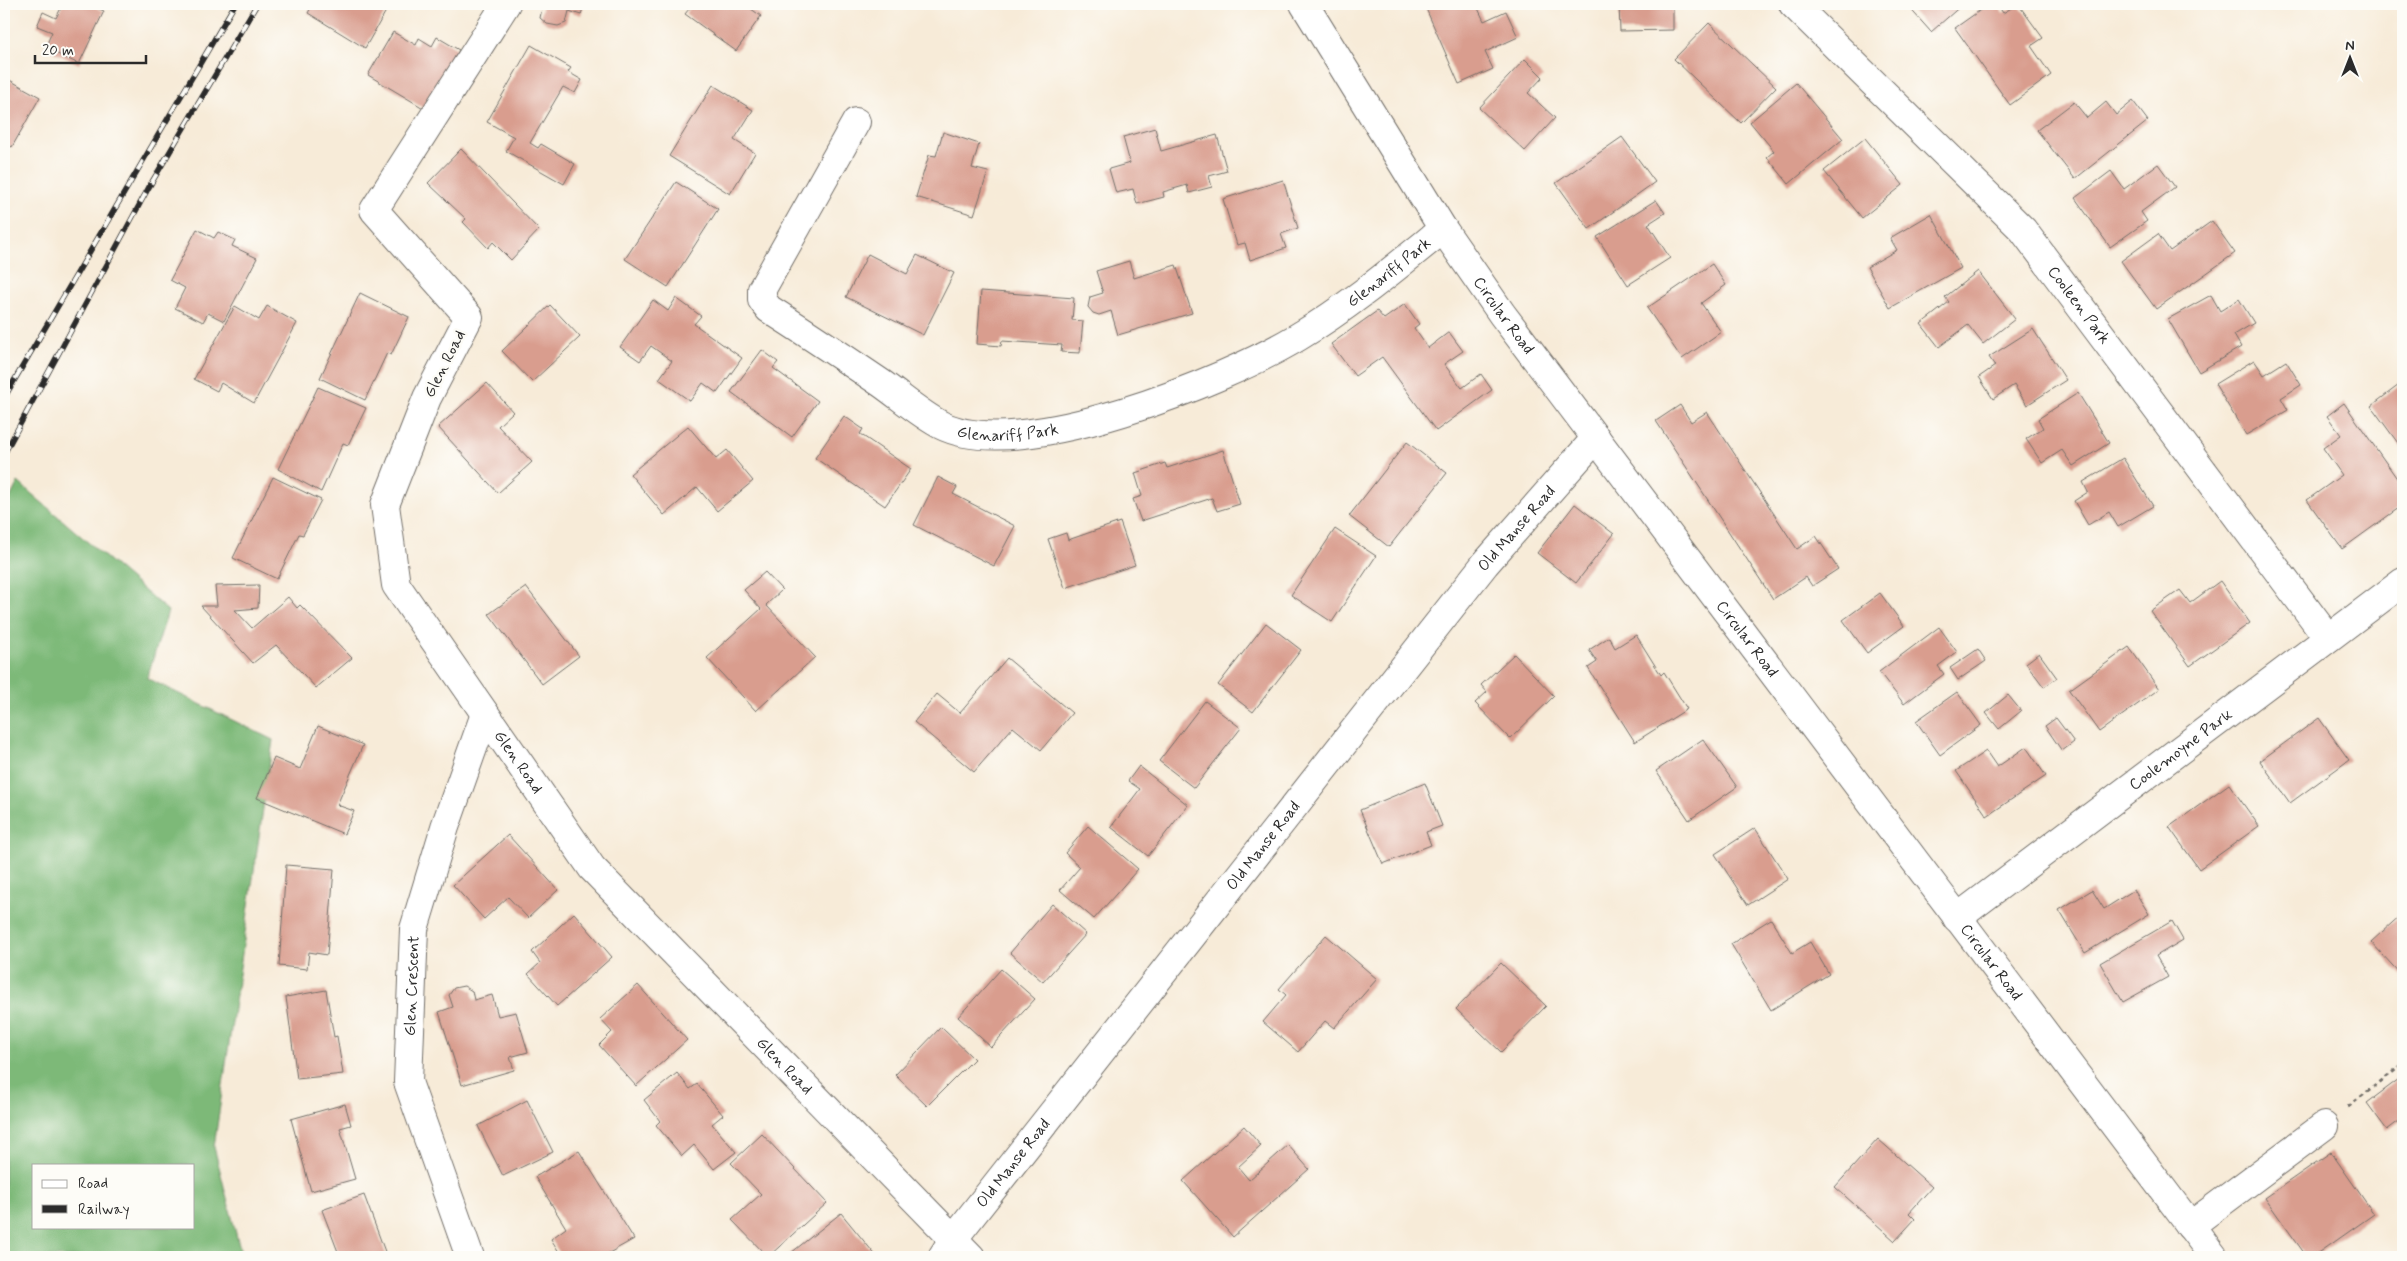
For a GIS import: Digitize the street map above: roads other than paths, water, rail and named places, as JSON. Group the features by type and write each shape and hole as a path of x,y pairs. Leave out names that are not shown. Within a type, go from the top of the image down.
{"street":[{"name":"Glen Road","path":"506,4 374,210 470,317 427,398 385,505 396,585 592,868 955,1251"},
{"name":"Circular Road","path":"1304,4 1443,229 1502,314 2214,1257"},
{"name":"Cooleen Park","path":"1793,4 2023,230 2328,638"},
{"name":"Glenariff Park","path":"856,122 762,289 762,300 769,309 832,349 942,426 973,434 1021,435 1099,420 1230,373 1298,337 1359,296 1443,229"},
{"name":"Old Manse Road","path":"955,1251 1484,564 1596,438"},
{"name":"Coolemoyne Park","path":"1957,918 2403,582"},
{"name":"Glen Crescent","path":"470,1257 408,1082 414,929 445,827 485,714"},
{"path":"2190,1226 2324,1126"}],"railway":[{"path":"4,398 235,4"},
{"path":"4,454 149,187 257,4"}]}
